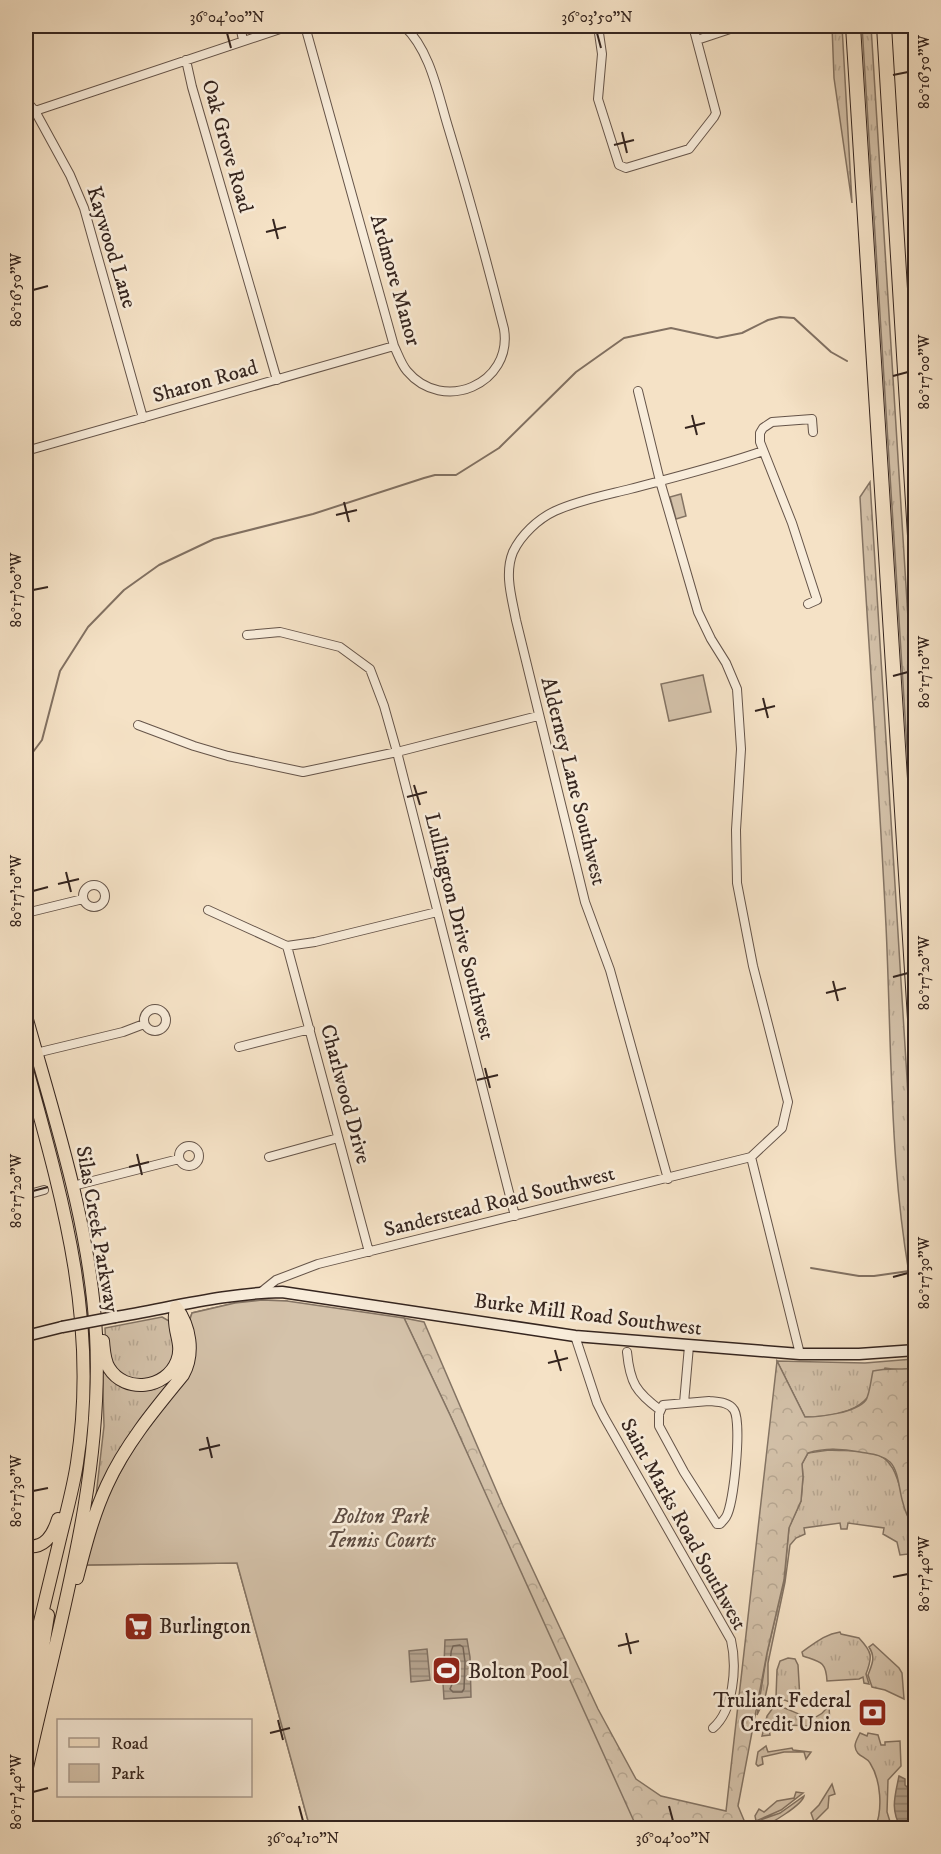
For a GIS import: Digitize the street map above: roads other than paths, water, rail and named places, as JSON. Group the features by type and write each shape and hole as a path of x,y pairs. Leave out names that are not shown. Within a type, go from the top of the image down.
{"highway":[{"path":"853,26 915,1035"},
{"path":"884,26 915,552"}],"main road":[{"name":"Silas Creek Parkway","path":"26,1016 73,1186 90,1271 97,1358 97,1399 88,1488 26,1772"},
{"name":"Silas Creek Parkway","path":"26,1066 62,1199 77,1273 84,1348 83,1404 77,1464 26,1680"},
{"path":"90,1271 100,1301 106,1362 113,1373 122,1380 135,1384 147,1384 160,1381 170,1373 177,1361 180,1347 174,1320 176,1306"},
{"path":"59,1624 71,1601 86,1544 108,1483 131,1441 183,1375 189,1364 190,1344 185,1318 176,1306"},
{"path":"26,1546 39,1546 50,1537 58,1519 68,1480 77,1464"},
{"path":"26,1720 46,1634 47,1593"}],"street":[{"path":"240,26 243,40"},
{"path":"35,111 289,26"},
{"name":"Ardmore Manor","path":"305,26 394,346 403,366 415,379 430,388 451,393 469,389 487,378 499,360 505,336 487,260 425,56 404,26"},
{"path":"598,26 602,54 598,99 622,168 686,151 714,117 716,113 693,26"},
{"path":"697,39 739,26"},
{"name":"Oak Grove Road","path":"186,60 277,380"},
{"name":"Kaywood Lane","path":"26,96 70,175 84,208 143,418"},
{"name":"Sharon Road","path":"26,451 394,346"},
{"path":"638,391 660,481 698,612 726,663 737,689 741,749 736,830 737,883 753,966 788,1102 782,1128 751,1157 800,1353"},
{"path":"808,604 817,600 788,510 763,451 760,433 772,422 812,419 813,432"},
{"name":"Alderney Lane Southwest","path":"668,1179 610,970 585,902 538,716 510,589 510,564 518,544 537,523 555,511 709,469 763,451"},
{"name":"Lullington Drive Southwest","path":"248,634 280,632 340,647 370,669 398,752 515,1216"},
{"path":"138,725 228,756 303,772 398,752 538,716"},
{"path":"26,913 83,899"},
{"path":"208,910 287,946 315,942 438,912"},
{"name":"Charlwood Drive","path":"287,946 369,1252"},
{"path":"36,1053 123,1032 144,1024"},
{"path":"239,1047 310,1029"},
{"path":"269,1157 338,1138"},
{"name":"Sanderstead Road Southwest","path":"261,1292 276,1280 297,1270 751,1157"},
{"path":"73,1186 179,1159"},
{"path":"26,1195 44,1190"},
{"name":"Burke Mill Road Southwest","path":"26,1336 115,1317 261,1292 301,1293 575,1336 800,1353 859,1354 914,1351"},
{"name":"Saint Marks Road Southwest","path":"575,1336 597,1403 615,1439 718,1615 730,1640 733,1650 733,1673 727,1708 724,1717 713,1728"},
{"path":"684,1403 689,1346"},
{"path":"627,1352 634,1387 660,1410"},
{"path":"709,1401 723,1402 733,1407 737,1417 738,1442 727,1516 720,1524 717,1524 684,1472 659,1426 660,1410 663,1405 709,1401"}],"water":[{"path":"467,1639 471,1697 444,1699 443,1683 448,1682 444,1664 445,1640"},
{"path":"427,1649 430,1680 411,1682 409,1651"},
{"path":"899,1776 905,1779 905,1785 915,1795 915,1828 901,1828 895,1815 894,1802"}],"waterway":[{"path":"26,754 33,752 42,740 60,671 88,627 124,590 159,565 214,539 313,514 435,475 456,475 499,448 576,372 624,338 671,328 717,338 742,333 768,320 780,317 794,318 831,352 847,361"},
{"path":"811,1268 859,1276 916,1270"}],"place":[{"name":"Burlington","path":"138,1626"},
{"name":"Bolton Pool","path":"447,1671"},
{"name":"Truliant Federal Credit Union","path":"872,1712"}],"park label":[{"name":"Bolton Park Tennis Courts","path":"381,1528"}]}
